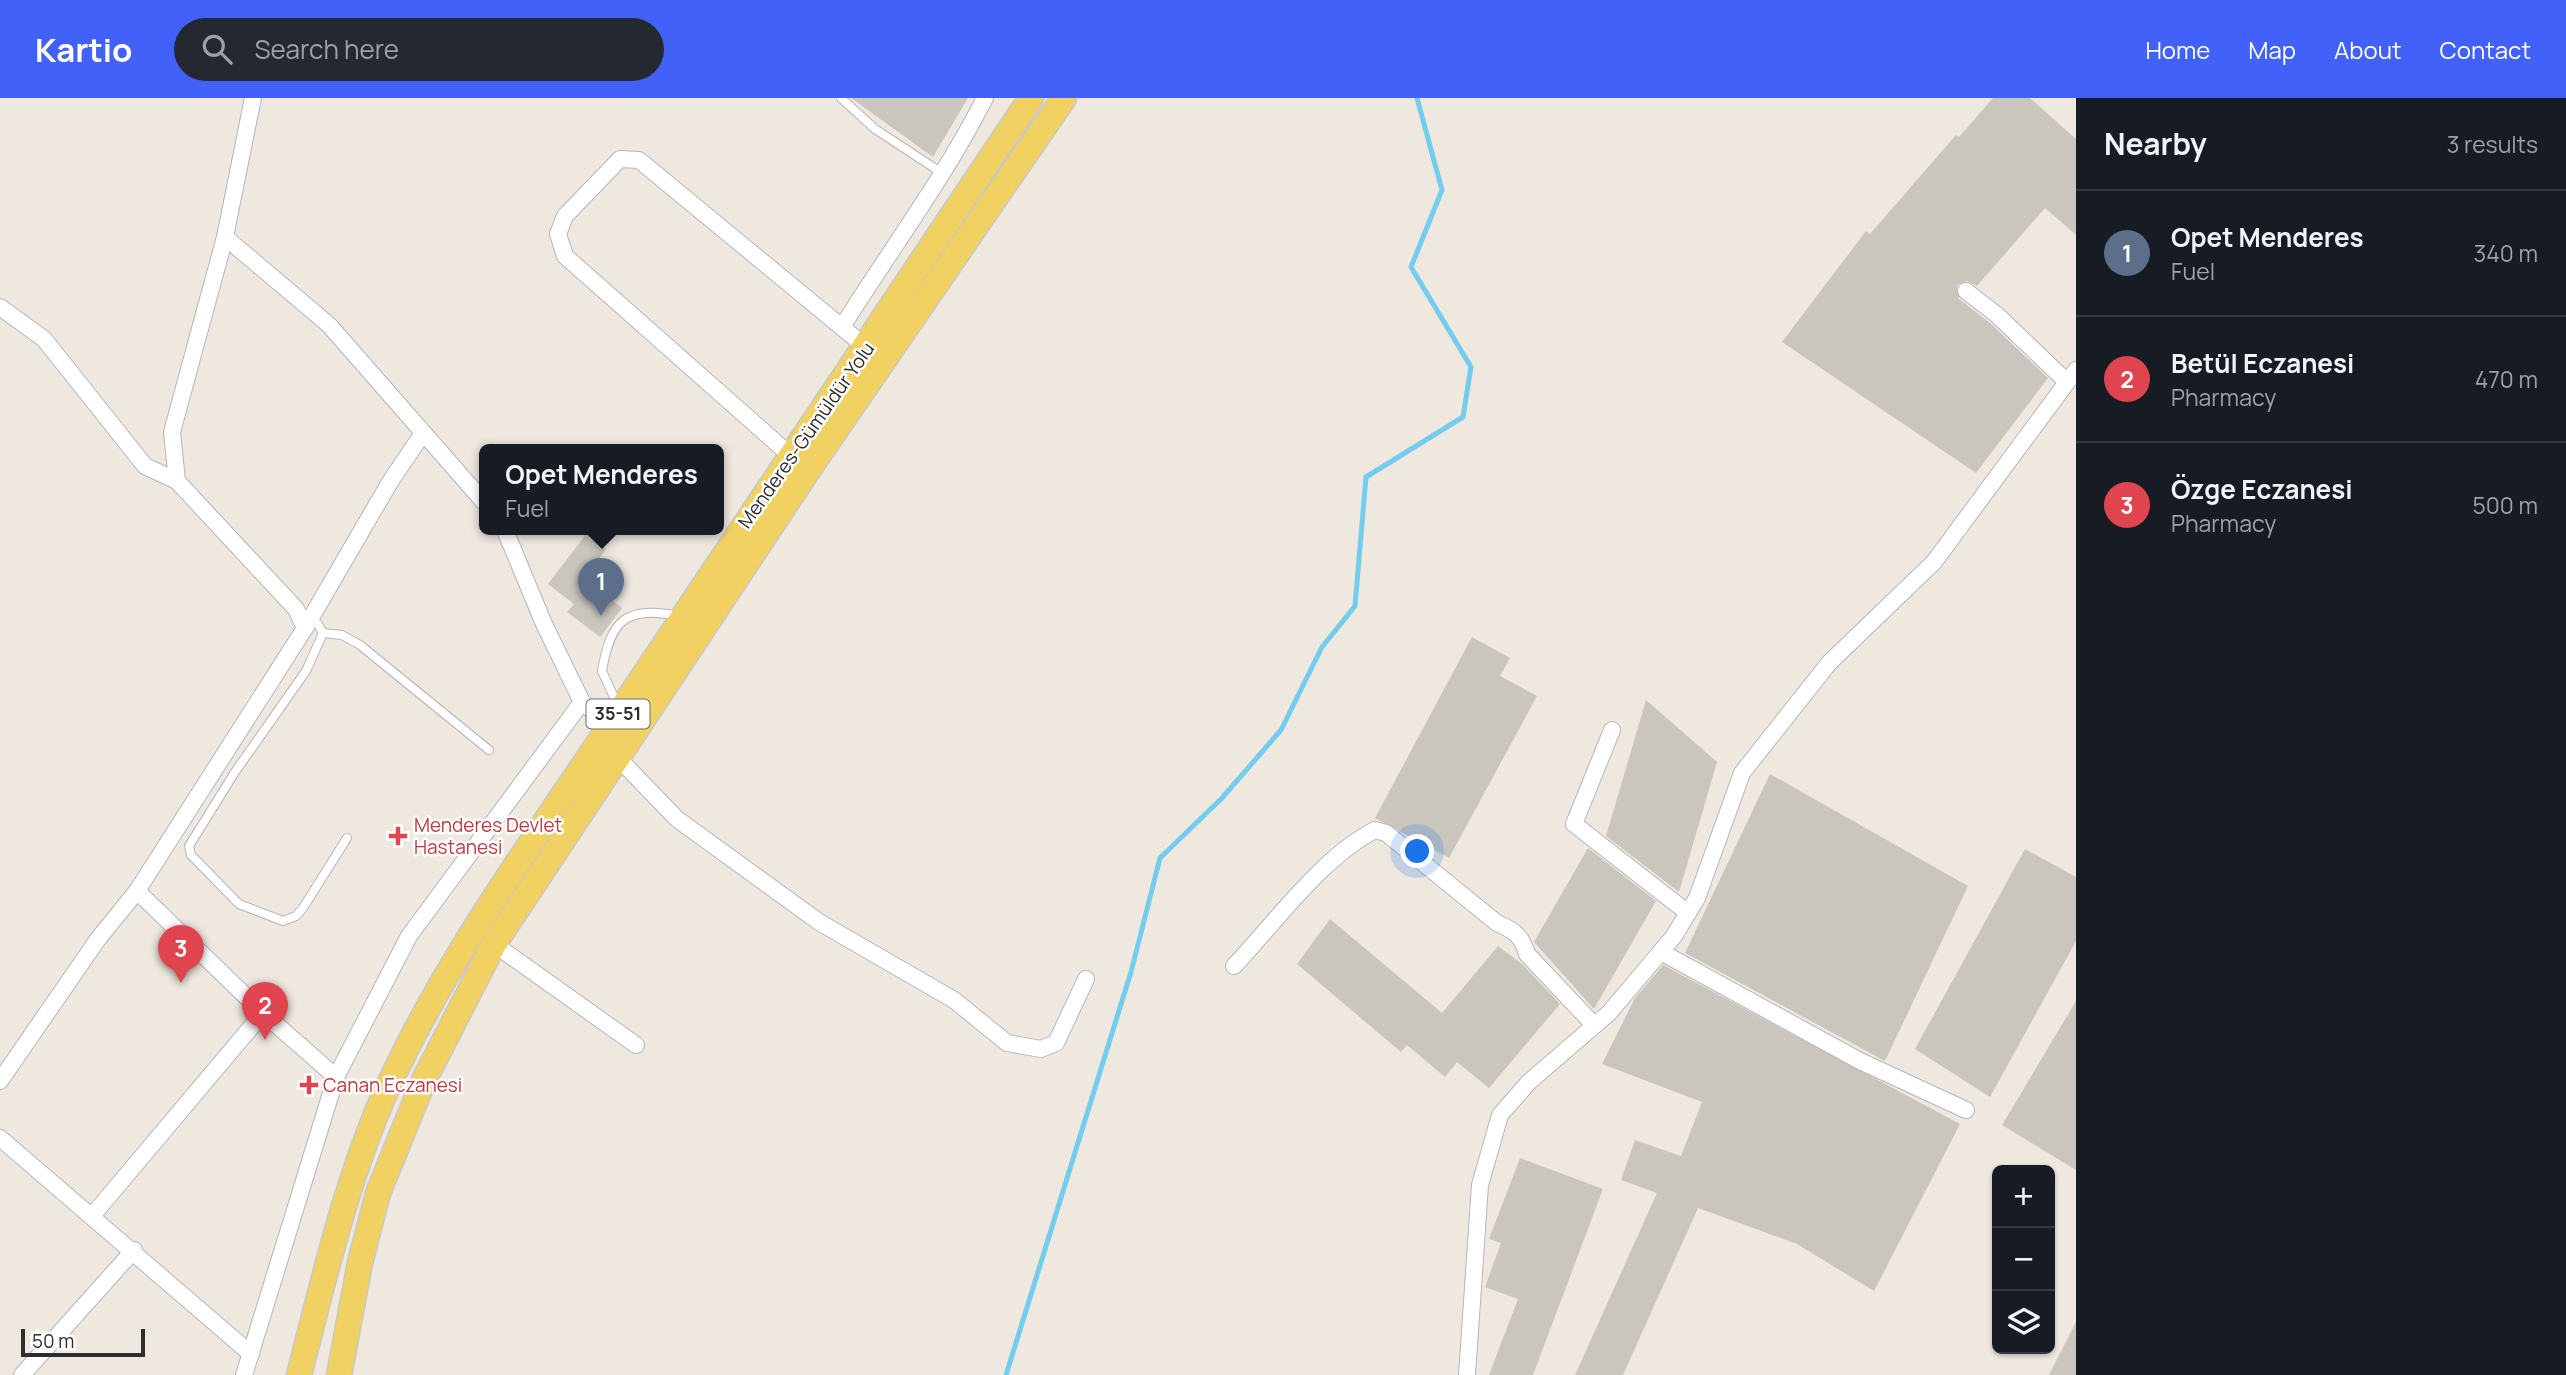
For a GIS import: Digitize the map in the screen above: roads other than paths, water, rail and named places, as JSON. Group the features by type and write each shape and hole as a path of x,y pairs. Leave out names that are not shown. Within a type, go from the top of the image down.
{"main road":[{"name":"Menderes-Gümüldür Yolu","path":"299,1375 343,1205 384,1095 415,1029 486,910 790,455 867,348 1031,98"},
{"name":"Menderes-Gümüldür Yolu","path":"339,1375 360,1263 378,1193 424,1080 495,944 809,468 1064,98"}],"street":[{"path":"177,481 172,432 225,237 253,98"},
{"path":"842,327 891,247 920,211 985,98"},
{"path":"790,455 565,256 558,234 565,216 620,159 639,160 867,348"},
{"path":"225,237 329,325 479,496"},
{"path":"1467,1375 1480,1185 1500,1115 1529,1082 1609,1013 1661,952 1697,898 1742,773 1829,663 1934,562 2071,376 1966,291"},
{"path":"0,307 44,339 145,466 177,481 307,624"},
{"path":"0,1081 98,939 137,891 307,624 390,482 423,433"},
{"path":"507,535 544,624 582,702 615,718"},
{"path":"244,1375 336,1077 409,936 582,702"},
{"path":"1612,730 1574,824 1688,914"},
{"path":"618,758 677,819 819,922 954,1000 1006,1043 1041,1049 1056,1043 1086,979"},
{"path":"1234,966 1338,857 1357,839 1375,830 1386,834 1497,923 1518,934 1523,939 1527,954 1594,1025"},
{"path":"137,891 263,1013 336,1077"},
{"path":"495,944 636,1045"},
{"path":"1661,952 1860,1061 1966,1110"},
{"path":"93,1216 263,1013"},
{"path":"0,1138 134,1250 251,1354"},
{"path":"22,1375 134,1250"}],"lane":[{"path":"841,98 875,129 943,173"},
{"path":"615,718 602,671 617,628 638,611 682,617"},
{"path":"307,624 318,624 323,633"},
{"path":"323,633 342,635 360,645 489,750"},
{"path":"323,633 306,671 235,772 189,846 191,855 202,868 239,904 282,921 296,916 303,908 347,838"}],"waterway":[{"path":"1006,1375 1131,972 1160,858 1222,798 1281,730 1322,647 1355,606 1366,477 1463,417 1471,367 1411,267 1442,190 1417,98"}],"place":[{"name":"Opet Menderes","path":"601,616"},
{"name":"Menderes Devlet Hastanesi","path":"398,836"},
{"name":"Özge Eczanesi","path":"181,983"},
{"name":"Betül Eczanesi","path":"265,1040"},
{"name":"Canan Eczanesi","path":"309,1085"}]}
